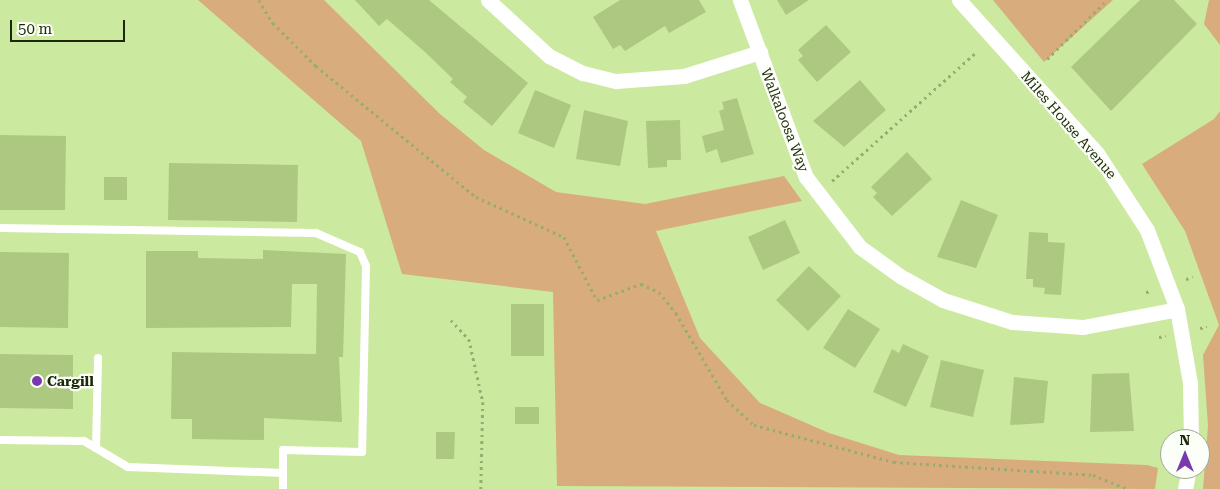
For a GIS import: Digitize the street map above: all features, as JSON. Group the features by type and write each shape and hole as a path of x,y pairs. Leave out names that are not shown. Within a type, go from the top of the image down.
{"street":[{"path":"488,0 549,56 583,73 616,81 684,76 760,52"},
{"name":"Walkaloosa Way","path":"740,0 806,177 860,247 900,276 943,300 1012,322 1082,327 1177,309"},
{"name":"Miles House Avenue","path":"959,0 1078,132 1124,190 1154,246 1177,309 1190,383 1191,429"}],"lane":[{"path":"0,228 316,233 360,252 366,266 362,452 283,450 283,489"},
{"path":"96,448 98,358"},
{"path":"0,440 84,441 128,467 283,473"}],"path":[{"path":"259,0 273,23 310,60 476,197 564,237 597,300 641,284 659,292 676,313 726,400 754,425 894,462 1094,475 1128,489"},
{"path":"1047,59 1107,0"},
{"path":"832,182 974,54"},
{"path":"1186,279 1193,277"},
{"path":"1146,292 1152,290"},
{"path":"451,320 469,339 483,402 480,489"},
{"path":"1200,328 1207,327"},
{"path":"1158,337 1166,336"}],"shaded area":[{"path":"198,0 324,0 440,114 484,150 556,192 645,204 784,176 802,201 656,231 700,338 760,403 829,433 899,455 1147,465 1158,468 1155,489 557,486 553,292 402,274 361,141"},
{"path":"993,0 1113,0 1044,62"},
{"path":"1209,0 1220,0 1220,45 1204,24"},
{"path":"1220,111 1220,489 1203,489 1204,479 1210,479 1210,429 1208,429 1203,355 1219,325 1185,231 1142,164 1214,119"}],"building":[{"path":"355,0 429,0 528,83 492,126 463,102 467,97 450,82 453,79 425,52 387,19 379,26"},
{"path":"620,0 699,0 706,12 669,33 665,26 625,51 620,45 613,49 593,17"},
{"path":"777,0 809,0 786,15"},
{"path":"1140,0 1174,0 1197,24 1111,111 1071,67"},
{"path":"826,25 851,52 817,82 798,60 803,56 798,50"},
{"path":"860,80 886,110 844,147 813,121"},
{"path":"535,90 571,105 554,148 518,133"},
{"path":"737,98 754,154 721,163 717,149 706,153 702,136 724,130 719,111 724,109 722,102"},
{"path":"584,110 628,121 620,166 576,159"},
{"path":"680,120 681,160 667,160 667,167 648,168 646,121"},
{"path":"0,135 66,136 65,210 0,210"},
{"path":"907,152 932,179 892,216 873,197 877,193 871,187"},
{"path":"169,163 298,165 297,222 168,220"},
{"path":"104,177 127,177 127,200 104,200"},
{"path":"961,200 998,215 976,268 937,257"},
{"path":"785,220 800,253 763,270 748,237"},
{"path":"1029,232 1048,233 1048,242 1065,243 1061,295 1044,294 1045,288 1033,287 1033,279 1026,279"},
{"path":"263,250 346,254 343,357 339,357 342,422 264,418 264,440 192,439 192,419 171,419 172,352 316,354 317,284 292,284 291,327 146,328 146,251 198,251 198,258 263,259"},
{"path":"0,252 69,253 68,328 0,327"},
{"path":"809,266 841,296 808,331 776,300"},
{"path":"511,304 544,304 544,356 511,356"},
{"path":"848,309 880,329 855,368 823,348"},
{"path":"903,344 929,356 906,407 873,392 892,349 899,353"},
{"name":"Cargill","path":"0,354 73,355 73,409 0,408"},
{"path":"941,360 984,370 973,417 930,407"},
{"path":"1129,373 1134,431 1090,432 1092,374"},
{"path":"1014,377 1048,381 1044,423 1010,425"},
{"path":"515,407 539,407 539,424 515,424"},
{"path":"436,432 455,432 454,459 436,459"}],"place":[{"name":"Cargill","path":"37,381"}]}
